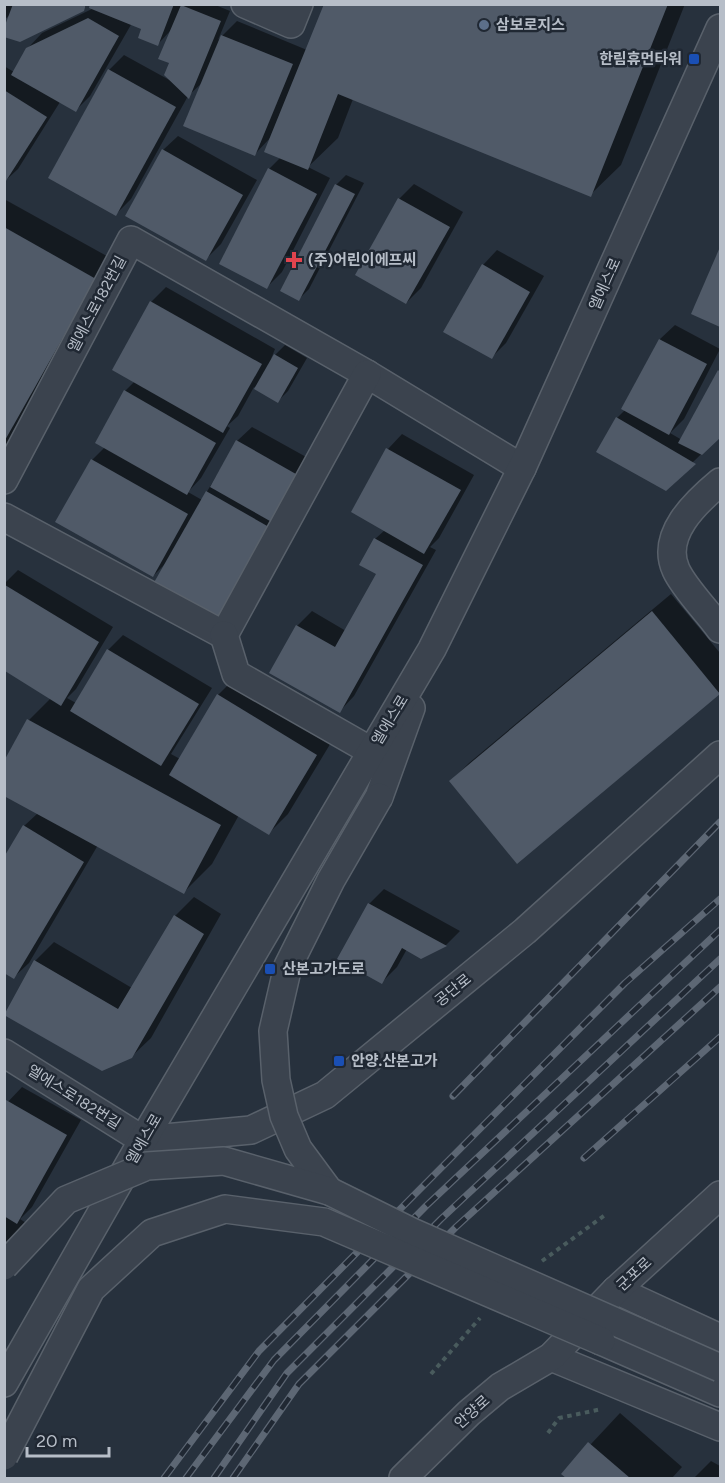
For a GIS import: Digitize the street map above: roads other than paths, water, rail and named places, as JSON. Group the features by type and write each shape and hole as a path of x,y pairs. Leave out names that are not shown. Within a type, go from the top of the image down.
{"street":[{"path":"245,4 291,24 299,4"},
{"name":"엘에스로","path":"4,1383 143,1140 432,649 522,468 720,28"},
{"name":"엘에스로182번길","path":"4,480 131,240 367,374 522,468"},
{"path":"224,635 367,374"},
{"path":"720,482 687,516 674,535 672,554 676,570 720,629"},
{"path":"4,517 224,635 236,674 371,751"},
{"path":"329,1191 298,1149 284,1116 276,1080 273,1031 288,966 331,880 379,798 432,649"},
{"name":"공단로","path":"143,1140 251,1130 325,1095 525,931 720,755"},
{"name":"엘에스로182번길","path":"5,1054 143,1140"},
{"path":"4,1266 66,1200 147,1166 224,1161 329,1191 412,1232 508,1287 720,1393"},
{"name":"군포로","path":"551,1357 616,1290 720,1195"},
{"path":"4,1456 91,1289 152,1233 225,1209 324,1222 508,1287 720,1368"},
{"path":"616,1290 720,1338"},
{"path":"551,1357 720,1427"},
{"name":"안양로","path":"403,1479 477,1406 500,1388 551,1357"}],"railway":[{"path":"453,1096 720,822"},
{"path":"164,1478 259,1351 625,983 720,899"},
{"path":"186,1478 274,1360 426,1206 720,930"},
{"path":"214,1478 287,1373 441,1219 720,959"},
{"path":"233,1478 299,1384 456,1227 720,987"},
{"path":"584,1158 720,1037"}],"place":[{"name":"삼보로지스","path":"484,25"},
{"name":"한림휴먼타워","path":"694,59"},
{"name":"(주)어린이에프씨","path":"294,260"},
{"name":"산본고가도로","path":"270,969"},
{"name":"안양.산본고가","path":"339,1061"}]}
